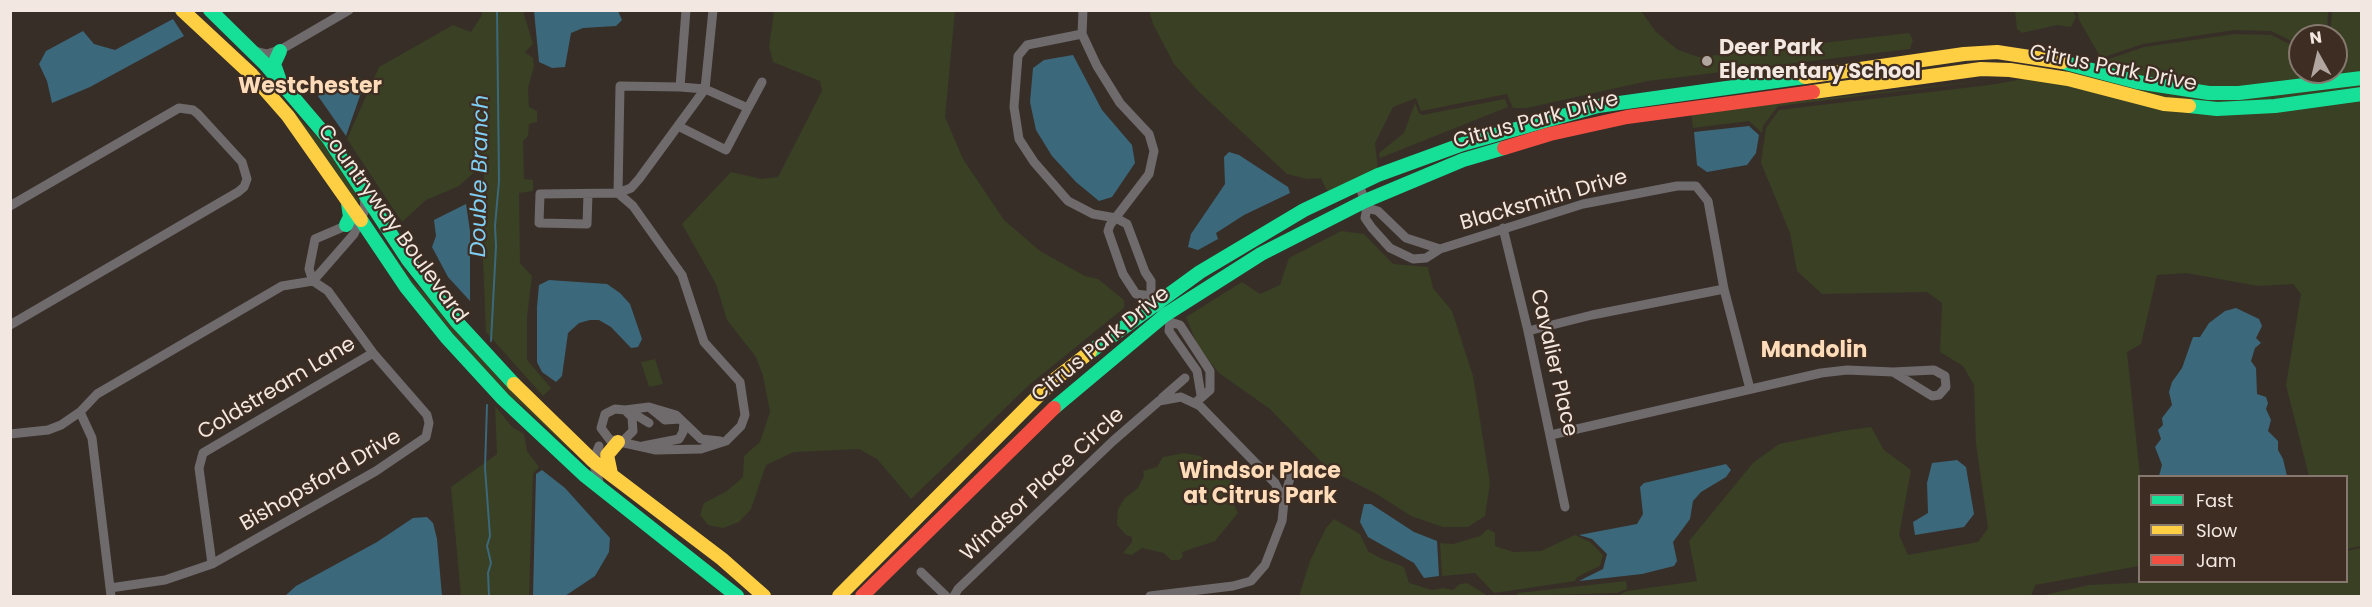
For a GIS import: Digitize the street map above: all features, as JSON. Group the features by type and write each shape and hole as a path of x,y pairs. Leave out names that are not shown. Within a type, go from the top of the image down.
{"street":[{"name":"Countryway Boulevard","path":"210,10 265,64 328,138 434,294 506,377 593,461 722,559 764,597"},
{"path":"261,86 260,75 265,64 281,50 349,10"},
{"path":"680,87 686,10"},
{"path":"588,194 587,224 539,224 540,194 618,193 631,188 639,179 705,89 713,10"},
{"path":"1083,10 1082,34 1120,103 1149,134 1154,151 1149,174 1110,225 1108,231 1123,274 1136,294 1161,309"},
{"name":"Countryway Boulevard","path":"191,13 261,86 313,148 375,241 447,338 503,399 601,489 711,573 737,597"},
{"path":"191,13 224,23"},
{"path":"191,13 246,58 265,64"},
{"path":"1082,34 1028,45 1018,56 1014,107 1019,139 1034,162 1068,201 1093,214 1116,218 1127,224 1169,331 1197,371 1198,399 1275,483 1284,501"},
{"path":"251,49 267,54 281,50"},
{"path":"279,80 274,64 281,50"},
{"name":"Citrus Park Drive","path":"862,597 1068,395 1161,309 1246,243 1304,210 1359,184 1472,141 1598,105 1964,54 2004,53 2048,58 2137,82 2209,93 2240,93 2361,78"},
{"name":"Citrus Park Drive","path":"839,597 1054,380 1126,323 1161,309 1261,254 1463,160 1593,124 1981,69 2010,70 2068,79 2164,105 2217,109 2275,106 2361,94"},
{"path":"678,126 726,150 762,82"},
{"path":"618,193 620,86 705,89 748,108"},
{"path":"10,206 179,108 193,110 198,114 242,162 247,179 244,187 238,192 10,325"},
{"name":"Blacksmith Drive","path":"1359,184 1366,205 1365,218 1372,228 1399,254 1413,259 1426,258 1440,249 1542,215 1628,195 1687,185 1696,186 1708,201 1724,289 1750,389"},
{"path":"10,434 48,430 80,412 97,394 282,286 313,281 350,230 361,221 365,210 363,191"},
{"path":"618,193 633,206 682,275 704,342 740,382 745,415 741,426 726,441 701,449 656,450 638,447 614,440 601,423 605,414 615,409 632,414 649,423"},
{"path":"347,198 350,230"},
{"name":"Blacksmith Drive","path":"1366,205 1378,210 1406,238 1440,249"},
{"path":"361,221 378,228 412,275 434,294"},
{"name":"Cavalier Place","path":"1503,228 1528,331 1565,507"},
{"path":"313,281 309,269 315,239 350,230 375,241"},
{"name":"Bishopsford Drive","path":"110,592 165,580 212,564 376,471 426,438 429,423 427,415 373,353 328,291 313,281"},
{"path":"1528,331 1592,315 1724,289"},
{"name":"Coldstream Lane","path":"212,564 200,468 203,453 373,353"},
{"path":"1551,435 1750,389 1847,370 1893,372 1935,369 1945,376 1946,387 1944,392 1932,396 1893,372"},
{"name":"Windsor Place Circle","path":"954,597 958,590 1093,460 1185,378"},
{"path":"1176,386 1174,392 1181,397"},
{"path":"1159,401 1181,397 1198,399"},
{"path":"503,399 524,410 576,459 593,461"},
{"path":"632,414 649,407 663,409 682,421 701,439 726,441"},
{"path":"80,412 92,438 110,592"},
{"path":"593,461 614,440 631,436 632,414"},
{"path":"638,447 679,440 684,432 682,421"},
{"path":"580,448 603,451"},
{"path":"603,451 611,474"},
{"path":"593,461 601,489"},
{"path":"1150,597 1233,586 1251,581 1262,571 1270,554 1282,521 1284,501 1292,470"},
{"path":"1275,483 1290,480"},
{"path":"921,572 945,597"}],"green space":[{"path":"1149,10 1641,11 1656,32 1678,50 1699,57 1909,33 1913,40 1910,49 1648,81 1527,108 1513,108 1507,94 1421,111 1416,98 1393,107 1375,143 1378,170 1333,195 1326,189 1321,178 1307,179 1287,174 1198,91 1174,64 1153,24"},
{"path":"482,11 523,11 533,44 525,52 533,58 534,67 528,88 529,107 537,111 537,122 529,124 528,136 523,141 524,179 533,180 533,191 519,193 520,263 532,276 527,317 527,360 551,388 543,396 486,332 483,261 484,173 478,169 459,186 426,200 402,222 347,139 379,67 453,25 471,32 482,15"},
{"path":"774,11 955,11 945,117 963,159 1004,220 1040,251 1085,276 1098,279 1124,300 1124,308 1029,385 911,499 877,459 859,449 794,452 766,465 751,509 739,522 723,528 708,525 700,515 704,503 727,491 743,477 744,456 760,442 770,412 763,376 756,357 727,320 716,284 682,224 731,172 762,179 778,177 822,91 820,81 773,62 769,47"},
{"path":"2015,11 2073,11 2076,17 2071,27 2057,25 2022,33 2017,29"},
{"path":"2077,11 2328,11 2327,24 2288,24 2288,39 2271,31 2234,30 2143,44 2101,58 2079,20"},
{"path":"2332,11 2361,11 2361,546 2348,549 2348,475 2309,475 2286,385 2301,294 2293,284 2258,286 2186,273 2157,275 2141,344 2127,352 2140,475 2138,475 2138,566 2035,585 2031,596 1617,596 1627,591 1697,581 1689,541 1753,463 1779,444 1842,431 1871,427 1884,450 1911,470 1899,535 1908,555 1978,542 1988,528 1976,444 1974,385 1963,366 1940,352 1942,303 1927,292 1822,294 1797,271 1790,233 1761,163 1766,128 1779,110 1989,85 2077,70 2144,47 2235,34 2271,35 2288,43 2288,84 2348,84 2348,24 2331,24"},
{"path":"2000,79 1778,106 1763,126 1762,133 1749,121 1693,128 1691,113"},
{"path":"268,82 324,143 362,199 356,203 266,83"},
{"path":"1505,99 1508,107 1380,158 1379,153 1404,133 1415,103 1422,115"},
{"path":"1341,231 1364,234 1393,264 1428,267 1433,288 1452,311 1473,376 1490,483 1485,516 1468,527 1443,527 1411,516 1375,493 1328,469 1270,409 1219,373 1199,349 1186,317 1242,282 1260,294 1280,285 1289,258"},
{"path":"381,237 411,279 573,449 571,451 522,405 506,394 466,351 401,269 379,239"},
{"path":"655,359 663,384 649,387 641,362"},
{"path":"495,406 512,427 524,434 527,451 539,467 533,474 529,596 461,596 451,487 497,454"},
{"path":"1184,453 1200,456 1225,471 1231,478 1232,486 1228,492 1238,513 1215,541 1182,552 1183,557 1179,560 1171,560 1164,553 1142,548 1132,555 1123,553 1132,542 1132,537 1126,535 1117,525 1118,509 1125,498 1138,488 1144,476 1143,471 1157,467 1163,457"},
{"path":"1334,519 1360,534 1368,551 1404,567 1409,583 1432,590 1443,588 1453,590 1460,584 1467,583 1485,596 1299,596 1310,561 1326,528"},
{"path":"1488,529 1495,533 1495,546 1513,552 1541,551 1575,535 1590,542 1603,555 1600,566 1577,577 1575,581 1494,593 1475,573 1442,576 1440,543 1453,544 1480,536"},
{"path":"2361,548 2361,596 2040,596 2089,585 2138,583 2348,583 2348,551"},
{"path":"1626,581 1627,589 1617,593 1516,596 1518,593"}],"water":[{"path":"534,11 618,11 622,20 616,26 583,28 571,33 565,67 552,68 539,62"},
{"path":"173,19 184,36 90,87 52,103 47,81 39,64 46,51 83,31 94,44 115,50"},
{"path":"1073,55 1102,110 1132,145 1135,163 1112,197 1099,201 1076,182 1052,156 1036,130 1030,102 1033,68 1044,60"},
{"path":"353,77 360,78 363,87 346,136 318,96 328,88"},
{"path":"1749,126 1759,135 1756,153 1747,165 1707,172 1697,165 1694,132"},
{"path":"1229,152 1239,155 1288,187 1290,193 1244,215 1216,233 1218,239 1198,250 1188,247 1191,234 1225,184 1224,157"},
{"path":"466,204 470,231 470,301 448,277 432,247 436,236 434,220"},
{"path":"549,280 607,284 620,293 630,304 642,339 638,347 631,348 611,327 599,320 590,320 579,323 568,333 562,376 556,382 542,372 537,362 537,307 539,285"},
{"path":"2236,308 2259,319 2262,326 2256,338 2261,343 2255,348 2251,361 2256,368 2257,394 2266,397 2268,403 2266,409 2271,420 2268,431 2278,441 2278,450 2287,475 2159,475 2162,465 2155,447 2161,439 2158,430 2163,425 2162,418 2172,405 2169,392 2172,382 2182,368 2193,337 2200,337 2209,323 2225,311"},
{"path":"1957,460 1966,467 1974,514 1964,527 1915,535 1913,522 1928,513 1927,483 1932,463"},
{"path":"1726,464 1731,470 1726,477 1701,492 1693,501 1690,519 1673,542 1677,561 1674,566 1642,574 1579,581 1603,569 1607,554 1592,539 1579,535 1637,524 1643,514 1640,487 1644,483"},
{"path":"542,470 565,488 610,538 609,552 595,576 565,596 533,596 536,474"},
{"path":"1364,504 1371,504 1414,532 1437,541 1439,576 1424,578 1414,563 1368,537 1360,522"},
{"path":"427,517 433,523 437,539 442,596 285,596 296,586 377,542 413,518"}],"waterway":[{"name":"Double Branch","path":"491,341 499,181 497,10"},
{"name":"Double Branch","path":"487,405 485,468 490,536 487,546 491,563 488,573 489,596"}],"traffic: fast":[{"path":"210,10 265,64 328,138 408,260 456,321 514,384"},
{"path":"279,78 274,64 280,51"},
{"path":"2062,62 2137,82 2209,93 2239,93 2362,78"},
{"path":"1090,352 1200,272 1304,210 1378,175 1463,144 1598,106 1805,77"},
{"path":"2189,106 2217,109 2275,106 2362,94"},
{"path":"1054,408 1165,315 1261,254 1365,201 1463,160 1504,148"},
{"path":"346,225 350,217 348,203"},
{"path":"361,220 406,287 447,338 503,399 584,475 737,596"}],"traffic: slow":[{"path":"182,10 252,75 288,116 361,220"},
{"path":"1805,77 1964,54 1997,52 2062,62"},
{"path":"1813,92 1981,69 2010,70 2068,79 2164,104 2189,106"},
{"path":"839,596 1054,380 1090,352"},
{"path":"514,384 593,461 722,559 764,596"},
{"path":"611,474 607,455 618,442"}],"traffic: jam":[{"path":"1504,148 1550,134 1627,117 1813,92"},
{"path":"862,596 1054,408"}],"place":[{"name":"Deer Park Elementary School","path":"1707,61"}],"district":[{"name":"Westchester","path":"310,87"},
{"name":"Mandolin","path":"1814,351"},
{"name":"Windsor Place at Citrus Park","path":"1260,485"}]}
